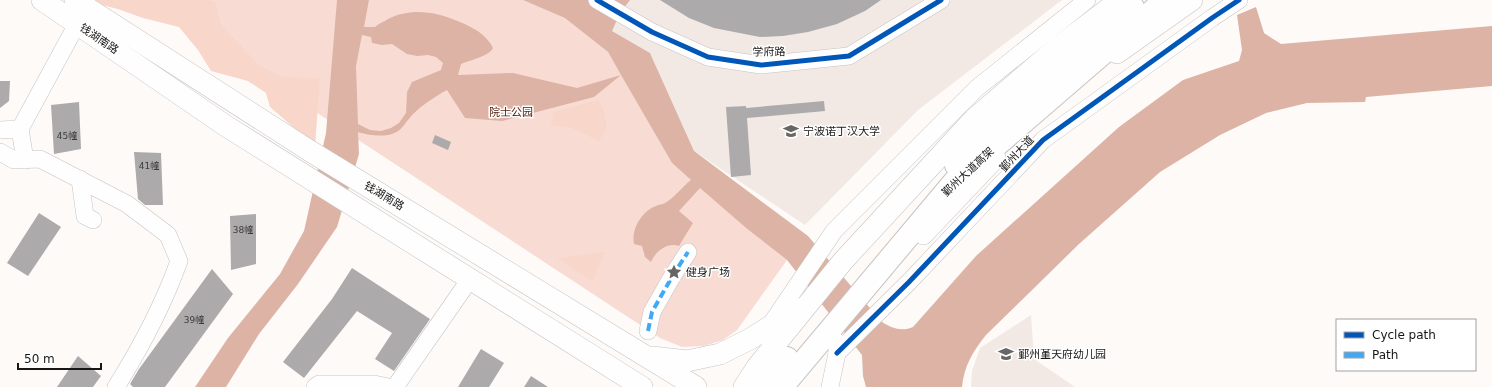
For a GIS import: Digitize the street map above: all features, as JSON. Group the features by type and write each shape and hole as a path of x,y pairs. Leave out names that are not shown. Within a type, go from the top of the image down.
{"highway":[{"name":"鄞州大道高架","path":"762,387 986,132 1142,0"},
{"name":"鄞州大道高架","path":"782,387 954,182 1165,0"}],"main road":[{"name":"钱湖南路","path":"42,0 226,126 305,174 634,384"},
{"name":"钱湖南路","path":"75,0 310,151 696,387"},
{"path":"744,387 843,260 974,119 1058,47 1120,0"},
{"name":"鄞州大道","path":"794,387 838,326 877,282 991,161 1088,73 1192,0"},
{"path":"644,356 686,361 720,354 812,300"}],"street":[{"name":"学府路","path":"597,0 652,32 708,57 761,65 849,56 939,1"},
{"path":"770,326 834,231 977,88 1087,0"},
{"name":"鄞州大道","path":"837,354 909,282 1043,140 1239,0"},
{"path":"24,160 20,129 77,24"},
{"path":"0,130 20,129"},
{"path":"0,152 14,160 40,159 127,204 168,235 179,261 169,290 137,353 116,387"},
{"path":"80,180 85,216 93,220"},
{"path":"648,331 652,312 688,252"},
{"path":"395,387 470,279"},
{"path":"830,387 837,354 838,326"},
{"path":"314,387 319,384 374,384 388,387"}],"shaded area":[{"path":"90,0 215,1 221,25 259,65 282,77 320,78 315,146 270,107 266,93 248,81 211,71 198,50 179,27 143,18 118,9 94,3"},
{"path":"337,0 369,0 364,27 375,27 397,15 424,12 433,13 460,22 475,29 487,39 493,48 484,56 461,64 458,75 513,73 577,88 621,75 594,97 502,121 465,118 447,90 431,99 421,107 395,133 388,135 370,135 358,132 359,154 337,227 298,284 259,334 226,387 195,387 228,338 280,274 304,231 326,133","holes":["362,35 371,37 372,43 382,45 392,44 407,54 417,56 428,55 436,57 443,63 441,70 412,82 407,92 406,113 399,123 391,128 381,131 370,130 358,124 356,66"]},
{"path":"523,0 630,0 620,13 612,31 650,53 694,151 808,236 882,322 893,328 901,329 913,327 976,256 1119,127 1183,80 1239,61 1242,50 1237,15 1256,7 1264,33 1281,44 1492,26 1492,86 1366,97 1365,102 1307,103 1266,113 1220,135 1160,172 1079,244 986,335 970,359 963,379 962,387 866,387 863,376 862,355 787,260 746,228 700,188 679,211 693,223 679,246 670,245 658,251 651,262 645,257 642,246 634,244 634,232 642,216 646,212 657,205 664,204 691,180 672,163 608,52 565,18"},
{"name":"宁波诺丁汉大学","path":"566,0 1062,0 918,110 805,225 694,151 650,53 612,31"},
{"path":"598,100 603,108 607,127 599,141 570,127 551,126 553,112"},
{"path":"605,252 593,282 557,258"},
{"name":"鄞州堇天府幼儿园","path":"1031,315 1034,359 1075,387 971,387 972,371 980,348"}],"green space":[{"name":"院士公园","path":"145,0 523,0 565,17 608,52 672,163 746,228 787,260 737,330 723,340 704,346 682,347 660,338"}],"building":[{"path":"660,0 881,0 865,11 837,24 808,32 783,36 760,37 714,28 689,18"},
{"path":"0,81 10,81 9,101 0,108"},
{"path":"824,101 825,111 747,118 751,175 731,177 726,107 746,106 746,108"},
{"path":"79,102 81,149 54,154 51,105"},
{"path":"435,135 451,142 448,150 432,143"},
{"path":"134,152 161,153 163,205 145,205 138,199"},
{"path":"39,213 61,227 28,276 7,263"},
{"path":"256,214 256,264 231,270 230,216"},
{"path":"352,268 430,319 394,371 375,359 392,333 357,311 304,378 283,362 332,299"},
{"path":"212,269 233,294 165,387 133,387 130,384 139,369"},
{"path":"481,349 504,363 489,387 458,387"},
{"path":"78,356 101,376 93,387 57,387"},
{"path":"531,376 548,387 524,387"}],"marked path":[{"path":"648,331 652,312 688,252"}],"cycle path":[{"path":"597,0 652,32 708,57 761,65 849,56 941,0"},
{"path":"837,353 909,282 1043,140 1239,0"}],"place":[{"name":"宁波诺丁汉大学","path":"791,131"},
{"name":"健身广场","path":"674,272"},
{"name":"鄞州堇天府幼儿园","path":"1006,354"}]}
